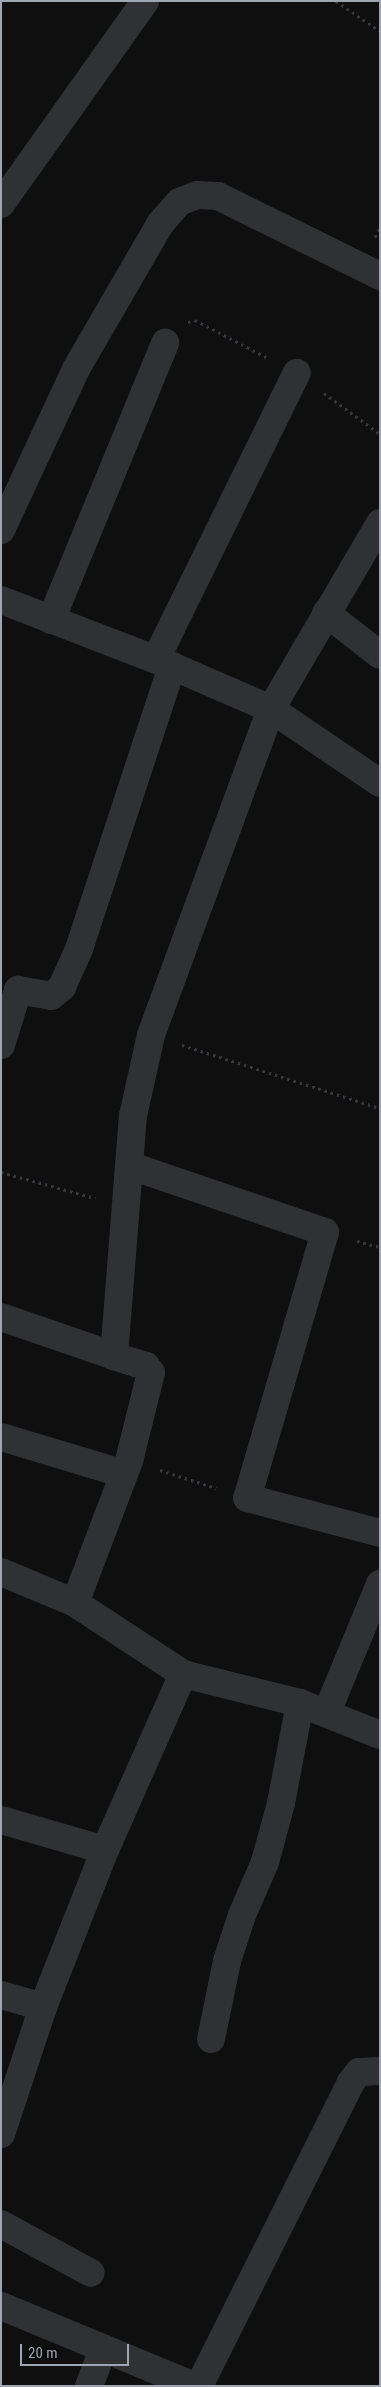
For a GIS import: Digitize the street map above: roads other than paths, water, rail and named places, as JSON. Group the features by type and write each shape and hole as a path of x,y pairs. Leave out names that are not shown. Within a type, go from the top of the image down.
{"street":[{"path":"1,204 145,1"},
{"path":"1,530 76,369 160,224 179,202 197,194 218,196 380,276"},
{"path":"51,620 165,343"},
{"path":"1,1045 18,990 51,996 62,988 79,949 164,663 297,373"},
{"path":"114,1356 138,1084 150,1035 271,708 380,523"},
{"path":"3,606 51,620 164,663 271,708 380,783"},
{"path":"326,613 380,655"},
{"path":"131,1166 325,1232 247,1498 380,1532"},
{"path":"1,1316 146,1366 151,1373 127,1467 76,1604"},
{"path":"1,1437 127,1467"},
{"path":"1,1572 76,1604 183,1674 300,1703 327,1712 380,1735"},
{"path":"327,1712 380,1584"},
{"path":"1,2134 43,2007 105,1850 183,1674"},
{"path":"210,2039 228,1961 242,1915 264,1862 281,1803 300,1703"},
{"path":"1,1820 105,1850"},
{"path":"1,1995 43,2007"},
{"path":"199,2386 351,2082 359,2072 380,2071"},
{"path":"1,2224 90,2273"},
{"path":"1,2306 194,2386"},
{"path":"89,2386 102,2349"}]}
